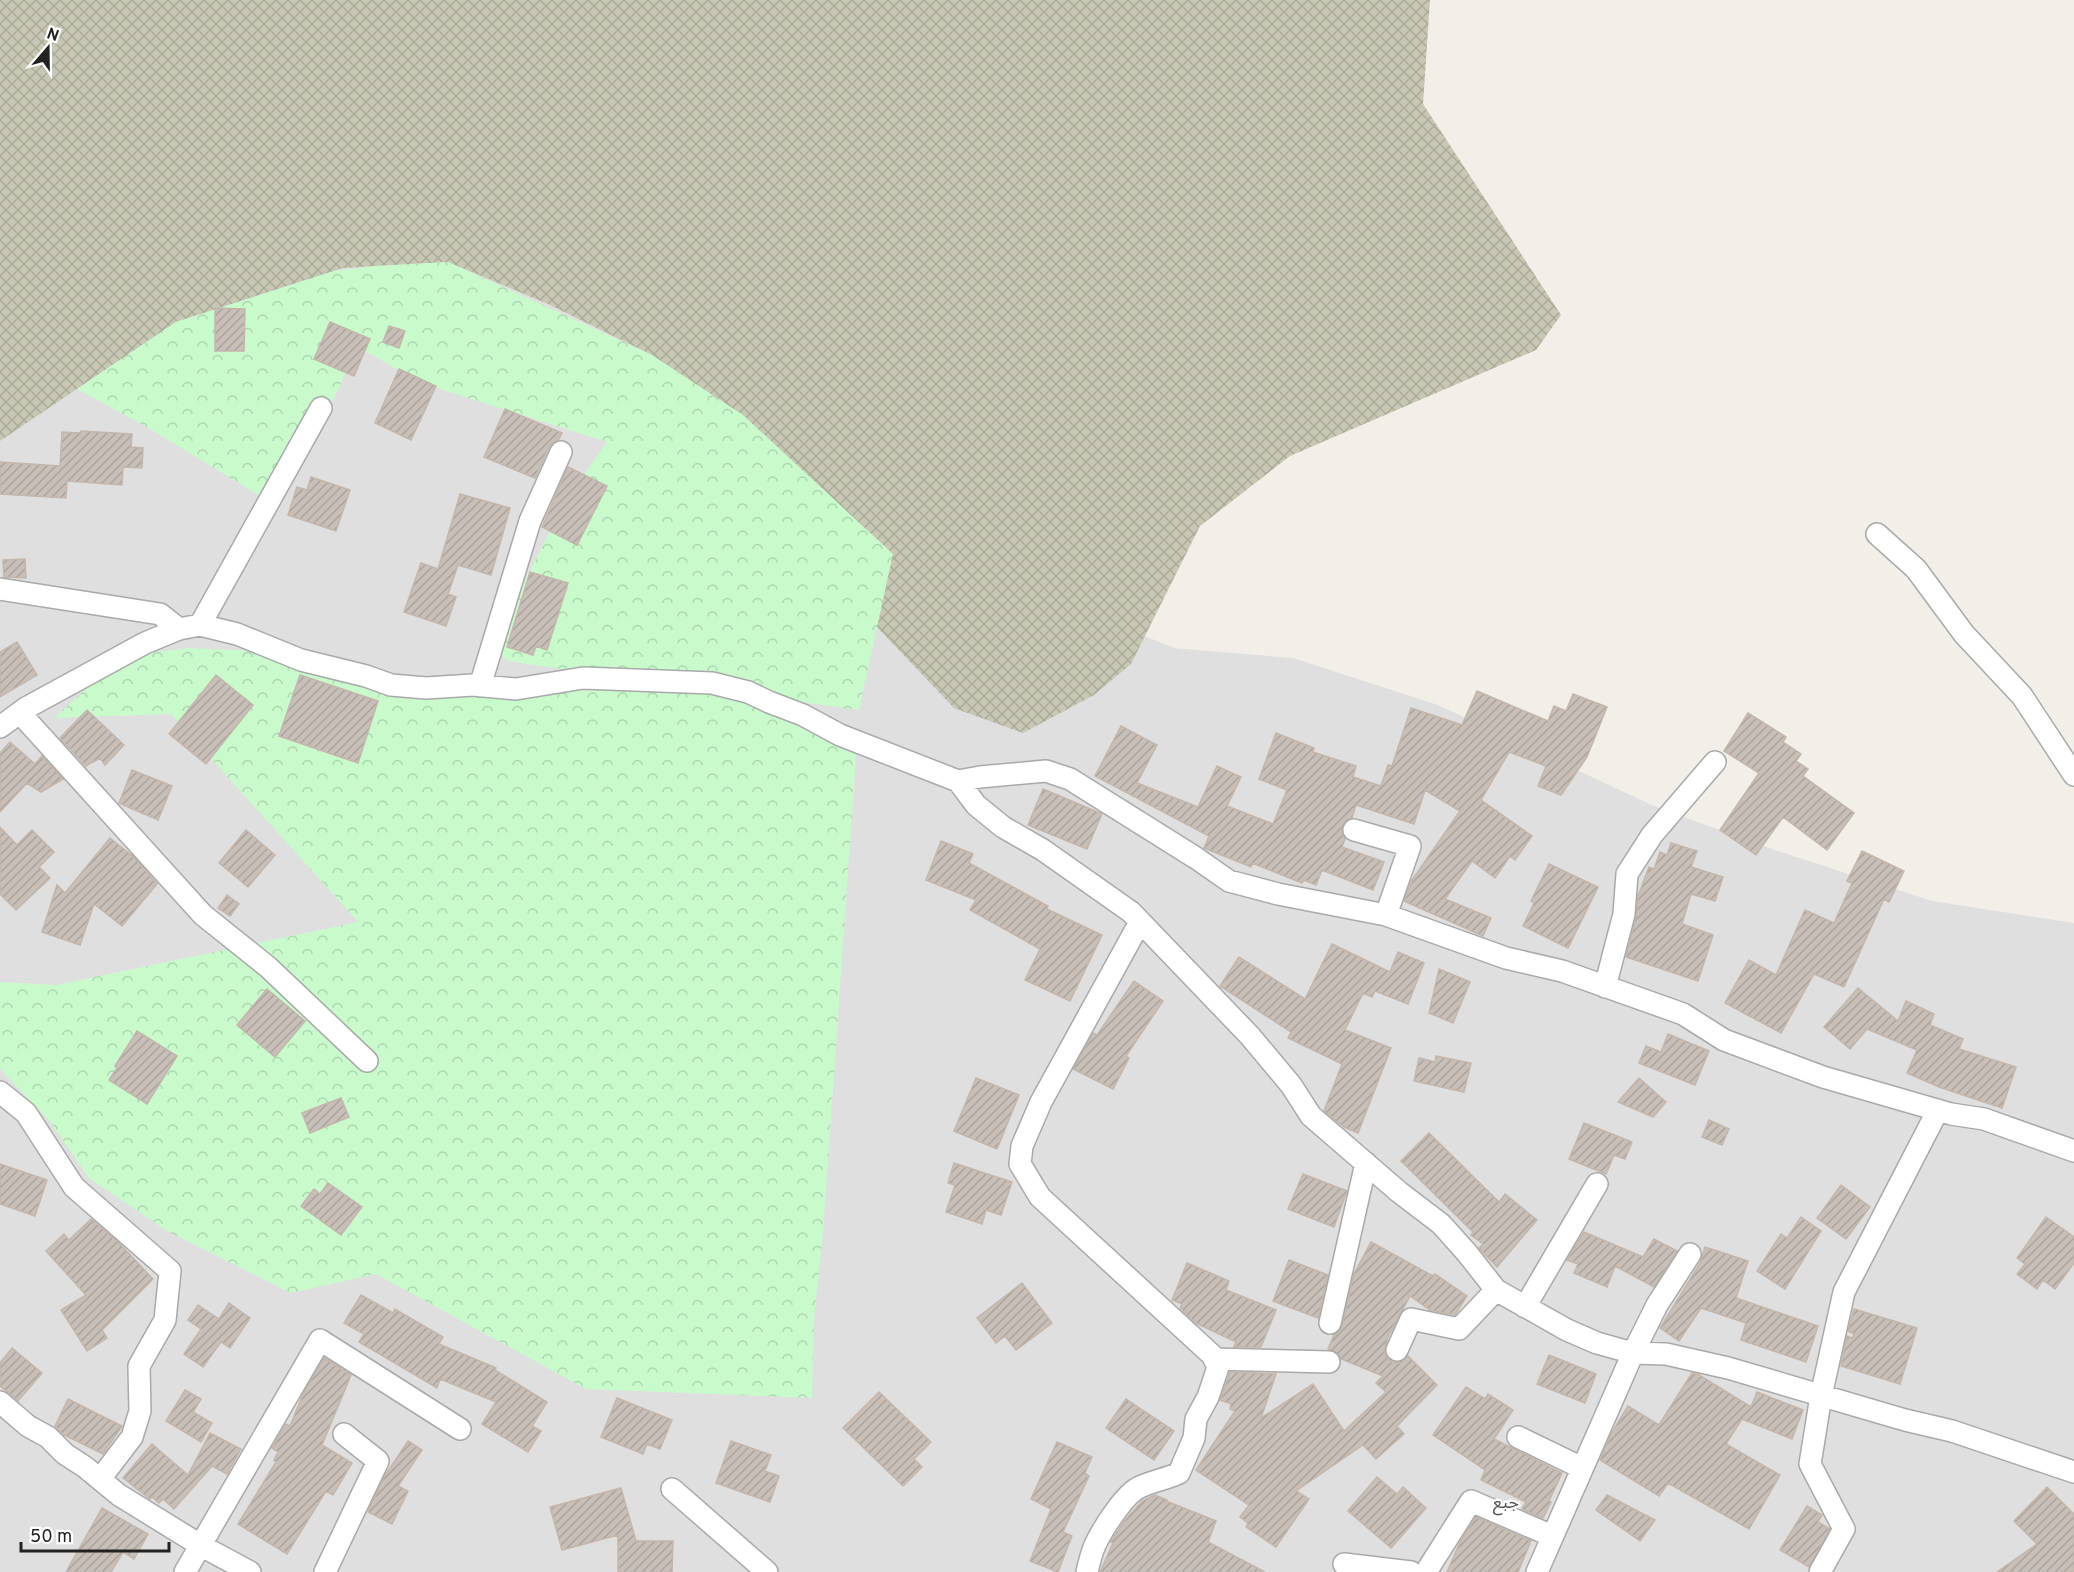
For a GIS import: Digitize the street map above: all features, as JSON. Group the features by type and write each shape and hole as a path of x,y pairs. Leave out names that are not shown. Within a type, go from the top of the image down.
{"street":[{"path":"200,625 321,408"},
{"path":"480,686 530,520 561,453"},
{"path":"1877,534 1916,569 1964,634 2022,696 2074,775"},
{"path":"0,589 160,614 179,629"},
{"path":"0,728 20,713 145,643 179,629 200,625 237,634 301,660 366,676 391,685 426,688 480,686 516,689 583,678 712,683 748,692 803,715 840,735 958,781 1046,771 1070,779 1229,881 1278,894 1386,915 1506,958 1562,971 1683,1014 1724,1040 1823,1077 1938,1110 1984,1119 2074,1151"},
{"path":"20,713 203,915 268,968 367,1061"},
{"path":"1605,987 1624,914 1627,874 1652,835 1715,762"},
{"path":"958,781 976,805 1003,827 1035,845 1131,912 1220,1002 1292,1085 1311,1116 1399,1192 1442,1224 1496,1290 1587,1339 1633,1353 1666,1354 1699,1360 1905,1420 1952,1431 2074,1472"},
{"path":"1354,830 1410,846 1386,915"},
{"path":"1087,1572 1098,1539 1126,1498 1138,1488 1179,1473 1194,1438 1196,1419 1208,1397 1218,1367 1212,1355 1040,1197 1020,1164 1022,1146 1041,1102 1140,922"},
{"path":"0,1092 26,1113 74,1187 170,1271 165,1320 140,1366 140,1410 132,1437 100,1479"},
{"path":"1820,1572 1844,1529 1810,1464 1821,1396 1844,1292 1938,1110"},
{"path":"1330,1323 1366,1163"},
{"path":"1525,1307 1597,1184"},
{"path":"1537,1572 1633,1353 1657,1305 1690,1254"},
{"path":"1397,1350 1411,1319 1459,1329 1496,1290"},
{"path":"185,1572 320,1340 460,1429"},
{"path":"1214,1359 1329,1362"},
{"path":"0,1402 28,1426 48,1437 65,1454 119,1495 200,1545 250,1572"},
{"path":"325,1572 378,1461 344,1434"},
{"path":"1518,1437 1582,1468"},
{"path":"672,1489 767,1572"},
{"path":"1426,1572 1471,1501 1552,1536"},
{"path":"1344,1564 1412,1572"}],"shaded area":[{"path":"0,0 1430,0 1423,104 1561,315 1536,350 1290,456 1200,526 1131,664 1094,695 1023,733 954,708 833,581 652,355 548,304 448,262 343,268 176,322 0,441"},
{"path":"347,152 1052,598 1174,648 1293,658 1438,705 1654,806 1772,849 1932,901 2074,923 2074,1572 0,1572 0,369"}],"green space":[{"path":"448,262 652,355 743,415 893,554 859,710 756,696 857,742 823,1233 814,1319 812,1398 586,1389 376,1274 291,1293 167,1231 89,1178 49,1120 0,1069 0,982 56,985 358,922 171,714 54,718 96,680 142,654 188,648 276,652 391,685 642,680 506,660 497,648 521,588 567,498 607,442 421,383 356,346 336,395 270,502 145,426 77,389 176,322 334,271"}],"building":[{"path":"215,308 245,309 244,351 215,351"},
{"path":"330,322 370,339 354,376 314,359"},
{"path":"389,326 405,331 399,348 383,342"},
{"path":"399,369 436,386 411,440 375,423"},
{"path":"505,409 562,433 559,439 549,447 535,478 484,457"},
{"path":"81,431 132,434 131,447 143,448 142,468 123,467 122,485 67,481 66,498 0,494 0,462 60,466 62,432 81,433"},
{"path":"568,467 607,486 577,545 542,527"},
{"path":"311,477 350,490 336,531 288,515 297,487 307,490"},
{"path":"460,494 510,508 491,575 458,565 448,594 456,597 446,626 404,612 421,563 438,569"},
{"path":"25,559 26,578 4,577 3,560"},
{"path":"530,572 568,583 547,650 536,646 533,655 507,647"},
{"path":"17,642 37,675 0,697 0,652"},
{"path":"216,675 253,705 206,764 169,734"},
{"path":"300,675 378,701 358,763 279,736"},
{"path":"1477,691 1548,721 1554,706 1566,711 1573,694 1607,707 1587,757 1561,795 1538,786 1546,766 1509,752 1481,800 1532,836 1515,860 1510,856 1495,878 1472,861 1445,899 1491,918 1483,936 1404,901 1412,880 1460,811 1425,790 1414,824 1356,805 1352,818 1346,820 1342,826 1345,839 1342,847 1384,862 1373,890 1322,870 1316,885 1304,880 1302,883 1252,863 1251,867 1204,848 1209,836 1095,776 1121,726 1157,745 1137,783 1198,807 1217,766 1241,777 1227,806 1273,824 1287,790 1259,779 1276,733 1314,748 1313,752 1356,766 1353,777 1381,786 1388,765 1392,766 1411,708 1462,725"},
{"path":"87,710 124,745 105,765 100,758 86,766 60,738"},
{"path":"1748,713 1786,737 1783,742 1801,754 1796,761 1808,769 1803,776 1854,813 1827,850 1783,817 1756,855 1720,830 1759,773 1724,751"},
{"path":"10,742 35,764 42,756 63,779 41,792 27,783 0,812 0,753"},
{"path":"132,770 172,786 158,820 119,803"},
{"path":"1043,789 1102,814 1087,849 1028,825"},
{"path":"0,827 17,845 32,830 54,852 39,867 50,878 16,910 0,894"},
{"path":"246,830 275,855 248,887 219,863"},
{"path":"110,838 135,858 157,884 122,926 94,904 80,945 42,932 57,885 65,893"},
{"path":"941,841 973,854 969,863 1048,906 1047,909 1102,935 1070,1001 1025,980 1040,949 970,910 976,900 926,880"},
{"path":"1671,843 1697,851 1691,867 1723,877 1715,901 1691,894 1682,924 1713,935 1698,981 1626,957 1636,917 1638,896 1649,867 1654,869 1660,852 1667,855"},
{"path":"1862,851 1904,871 1889,902 1884,899 1844,987 1814,974 1781,1033 1725,1003 1749,960 1776,975 1805,910 1834,923 1852,883 1847,881"},
{"path":"1549,864 1598,887 1568,948 1523,926 1534,903 1531,901"},
{"path":"227,895 239,904 230,916 218,908"},
{"path":"1332,944 1390,972 1398,952 1424,963 1408,1004 1375,991 1372,997 1363,993 1345,1030 1391,1048 1358,1133 1344,1127 1324,1111 1342,1064 1288,1038 1291,1032 1220,986 1239,957 1305,999"},
{"path":"1439,969 1470,982 1453,1023 1429,1013"},
{"path":"1134,981 1163,1001 1126,1056 1129,1058 1113,1089 1073,1069 1093,1033 1097,1035"},
{"path":"1858,988 1898,1021 1906,1001 1934,1014 1930,1025 1963,1039 1959,1049 2016,1067 2002,1108 1939,1087 1907,1073 1917,1050 1867,1029 1850,1049 1824,1027"},
{"path":"267,989 305,1021 275,1057 237,1025"},
{"path":"137,1031 177,1056 147,1104 109,1080"},
{"path":"1668,1034 1709,1051 1695,1085 1639,1063 1646,1046 1661,1052"},
{"path":"1436,1056 1471,1063 1464,1092 1414,1081 1419,1058 1435,1062"},
{"path":"976,1078 1019,1095 997,1149 954,1131"},
{"path":"1639,1078 1666,1102 1653,1117 1618,1102"},
{"path":"341,1098 349,1117 310,1133 302,1113"},
{"path":"1709,1120 1729,1129 1722,1145 1702,1137"},
{"path":"1584,1123 1632,1142 1625,1159 1614,1155 1606,1174 1569,1159"},
{"path":"1429,1133 1499,1202 1505,1194 1537,1220 1497,1267 1479,1248 1483,1244 1471,1235 1473,1232 1401,1161"},
{"path":"954,1163 1012,1182 1001,1215 986,1210 982,1224 946,1212 955,1185 948,1183"},
{"path":"0,1164 47,1180 35,1216 0,1204"},
{"path":"1303,1174 1347,1191 1334,1227 1288,1209"},
{"path":"328,1183 362,1207 341,1235 301,1206 314,1189 320,1194"},
{"path":"1841,1185 1870,1207 1846,1239 1817,1218"},
{"path":"1801,1217 1821,1231 1785,1289 1757,1271 1781,1234 1787,1238"},
{"path":"2046,1217 2074,1237 2074,1263 2055,1289 2043,1280 2037,1289 2017,1274 2025,1264 2017,1258"},
{"path":"91,1219 117,1241 153,1279 102,1330 107,1338 87,1351 61,1310 86,1295 46,1251 64,1234 69,1240"},
{"path":"1584,1232 1643,1257 1654,1239 1677,1251 1654,1287 1615,1266 1607,1287 1574,1273 1578,1264 1567,1260"},
{"path":"1371,1242 1433,1276 1435,1274 1467,1296 1455,1315 1430,1310 1410,1296 1388,1337 1384,1352 1392,1362 1399,1363 1408,1356 1437,1385 1397,1426 1404,1434 1376,1459 1363,1445 1296,1491 1309,1499 1276,1547 1246,1527 1248,1523 1240,1517 1249,1505 1196,1470 1235,1411 1230,1409 1231,1404 1220,1400 1230,1372 1276,1374 1261,1418 1313,1384 1344,1431 1386,1392 1376,1383 1383,1376 1341,1359 1336,1352 1328,1349 1334,1335 1342,1326 1354,1274"},
{"path":"1705,1247 1748,1261 1736,1298 1818,1326 1806,1362 1741,1340 1746,1323 1701,1308 1679,1341 1660,1328 1700,1263"},
{"path":"1289,1260 1328,1275 1318,1318 1273,1301"},
{"path":"1187,1263 1229,1281 1226,1290 1276,1310 1261,1347 1234,1347 1236,1342 1196,1323 1180,1308 1182,1304 1172,1300"},
{"path":"1022,1283 1052,1323 1016,1350 1005,1336 996,1343 977,1318"},
{"path":"361,1295 393,1313 395,1309 443,1337 439,1344 496,1368 495,1370 547,1402 532,1426 541,1431 528,1452 482,1424 496,1402 440,1379 437,1388 359,1342 364,1334 344,1323"},
{"path":"229,1303 250,1318 230,1348 221,1342 203,1367 184,1354 201,1329 188,1320 198,1305 219,1319"},
{"path":"1854,1309 1917,1328 1900,1384 1841,1366 1847,1336 1852,1338 1854,1334 1848,1331"},
{"path":"12,1348 42,1373 18,1401 0,1386 0,1363"},
{"path":"1549,1355 1596,1374 1585,1403 1537,1384"},
{"path":"324,1358 351,1375 322,1445 352,1463 333,1495 326,1491 287,1554 238,1524 276,1462 274,1460 278,1452 272,1448 286,1424 290,1426 303,1394"},
{"path":"1692,1373 1751,1407 1757,1392 1803,1410 1792,1439 1742,1419 1726,1444 1780,1475 1749,1529 1668,1483 1659,1496 1600,1460 1612,1432 1628,1406 1659,1425"},
{"path":"1466,1387 1485,1399 1488,1394 1513,1410 1494,1439 1562,1473 1543,1518 1522,1509 1526,1502 1481,1480 1485,1470 1433,1435"},
{"path":"185,1390 201,1399 193,1412 212,1423 201,1442 166,1421"},
{"path":"879,1392 931,1442 914,1459 922,1467 903,1486 843,1428"},
{"path":"617,1398 672,1420 660,1449 647,1444 643,1454 601,1437"},
{"path":"68,1399 122,1426 103,1454 64,1435 55,1426"},
{"path":"1126,1399 1174,1431 1154,1460 1106,1428"},
{"path":"210,1433 241,1449 227,1474 212,1466 174,1509 163,1499 159,1503 152,1497 150,1499 123,1478 152,1444 188,1475"},
{"path":"408,1441 422,1450 398,1486 408,1491 392,1524 368,1512 384,1477"},
{"path":"731,1441 771,1455 765,1471 779,1476 770,1502 716,1483"},
{"path":"1057,1442 1092,1457 1085,1473 1089,1476 1063,1532 1072,1536 1058,1572 1030,1561 1051,1509 1031,1499"},
{"path":"1377,1477 1397,1494 1403,1487 1426,1508 1391,1548 1348,1511"},
{"path":"2047,1487 2074,1514 2074,1572 1997,1572 2037,1544 2014,1521"},
{"path":"621,1488 636,1541 673,1541 672,1572 618,1572 618,1535 562,1550 550,1507"},
{"path":"1155,1495 1216,1521 1208,1542 1265,1572 1100,1572 1113,1543 1111,1542 1125,1520 1142,1501"},
{"path":"1607,1495 1655,1520 1640,1541 1596,1510"},
{"path":"1807,1506 1822,1515 1818,1522 1830,1529 1809,1567 1780,1550"},
{"path":"102,1508 148,1534 134,1559 123,1552 111,1572 66,1572"},
{"path":"1476,1517 1531,1541 1518,1572 1447,1572 1460,1542"}],"district":[{"name":"جبع","path":"1506,1502"}]}
